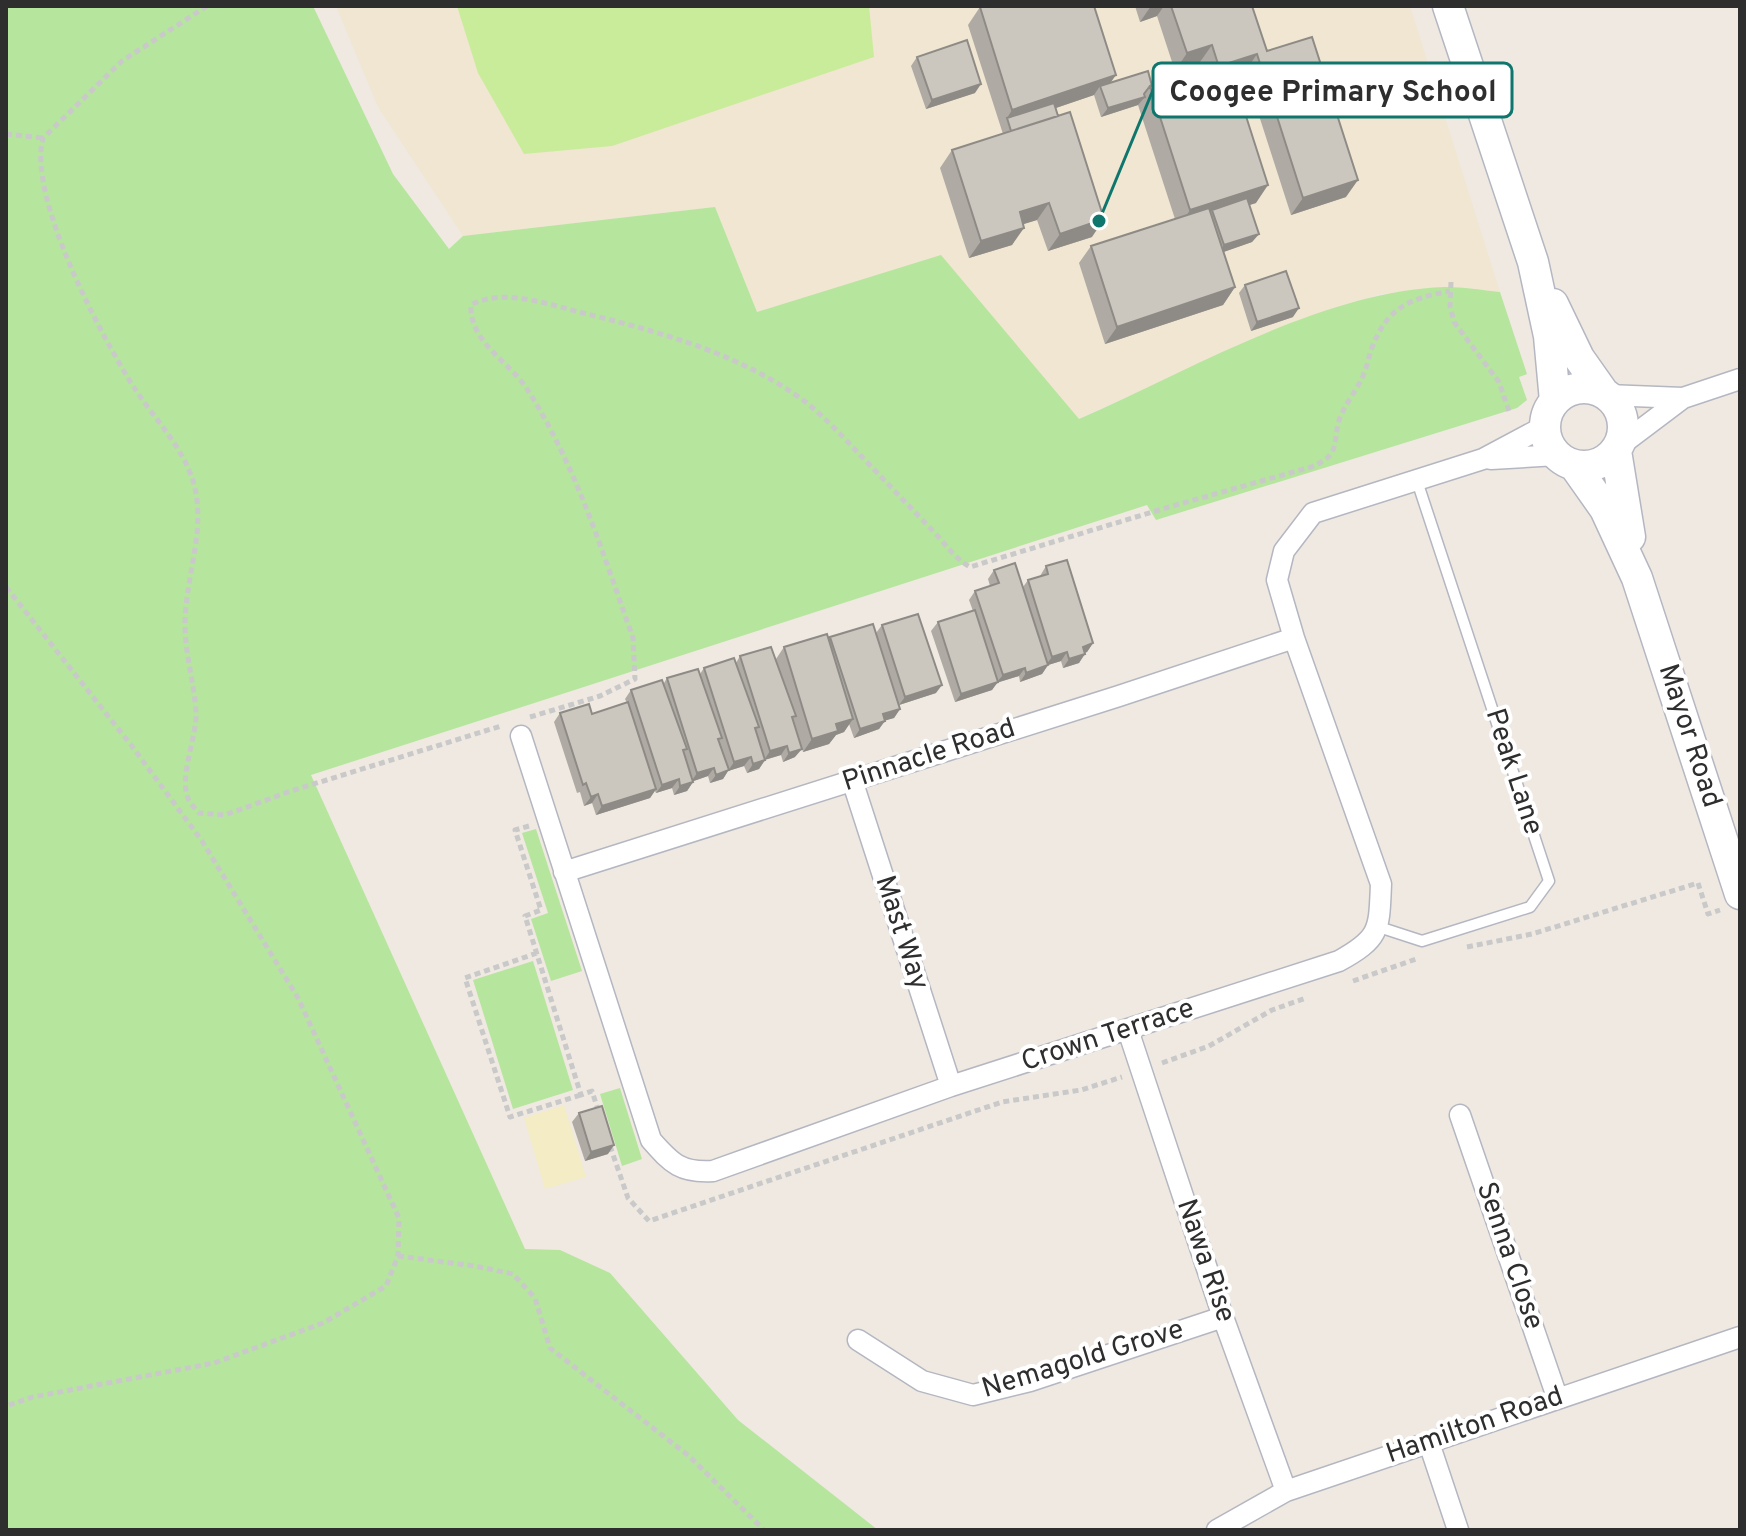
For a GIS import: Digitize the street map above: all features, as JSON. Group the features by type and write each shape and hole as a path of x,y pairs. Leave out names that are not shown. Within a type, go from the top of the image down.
{"main road":[{"path":"1448,6 1533,262 1549,336 1548,442 1565,460 1597,464 1617,449 1624,428 1620,409 1579,358 1533,262"},
{"path":"1550,413 1569,390 1586,387 1605,394"},
{"name":"Mayor Road","path":"1617,449 1637,578"},
{"name":"Mayor Road","path":"1565,460 1605,509 1637,578 1735,900"}],"street":[{"path":"1617,449 1683,398 1740,379"},
{"path":"1605,394 1683,398"},
{"path":"1379,927 1381,884 1294,638 1277,580 1284,551 1313,513 1483,459 1550,413"},
{"path":"1483,459 1565,460"},
{"name":"Pinnacle Road","path":"564,872 1294,638"},
{"name":"Crown Terrace","path":"520,726 547,820 651,1140 670,1163 692,1172 713,1171 951,1086 1339,961 1364,947 1379,927"},
{"name":"Mast Way","path":"852,780 951,1086"},
{"name":"Nawa Rise","path":"1128,1030 1223,1317 1286,1491"},
{"name":"Senna Close","path":"1460,1115 1557,1397"},
{"name":"Nemagold Grove","path":"858,1340 922,1381 973,1395 1030,1381 1223,1317"},
{"name":"Hamilton Road","path":"1217,1530 1286,1491 1740,1337"},
{"path":"1429,1443 1458,1530"}],"lane":[{"name":"Peak Lane","path":"1379,927 1422,941 1530,907 1549,881 1417,481"}],"path":[{"path":"207,6 122,61 43,138 39,153 41,178 72,268 135,389 189,470 197,505 197,548 185,622 196,716 185,782 188,798 199,813 208,816 225,815 291,791 520,726 600,696 635,679 633,638 593,526 556,440 526,387 480,337 474,326 471,305 481,300 534,301 629,324 698,344 762,376 802,400 834,427 957,560 970,567 1326,461 1332,455 1338,423 1363,378 1380,329 1394,310 1405,303 1450,291"},
{"path":"6,134 43,138"},
{"path":"1451,282 1454,322 1499,382 1510,414"},
{"path":"6,587 131,745 202,841 298,998 399,1218 398,1256 386,1286 323,1323 214,1363 33,1397 6,1406"},
{"path":"547,820 515,830 541,910 525,916 581,1095"},
{"path":"1455,950 1532,934 1698,883 1708,914 1735,900"},
{"path":"537,953 465,978 510,1117 592,1091 601,1118"},
{"path":"1346,984 1425,956"},
{"path":"610,1145 628,1198 649,1221 1002,1102 1081,1090 1140,1071 1209,1046 1272,1010 1316,994"},
{"path":"398,1256 513,1274 535,1298 550,1348 689,1456 764,1530"}],"shaded area":[{"path":"336,6 1410,6 1500,292 1446,287 1381,294 1296,321 1078,419 941,256 757,312 715,207 463,236 378,107"}],"green space":[{"path":"6,6 313,6 393,174 449,249 463,236 715,207 757,312 941,255 1079,419 1258,336 1352,303 1399,292 1445,287 1500,292 1527,374 1519,377 1527,400 1517,408 1156,520 1147,505 311,775 525,1249 560,1250 610,1273 738,1420 878,1530 6,1530"},
{"path":"457,6 869,6 874,57 612,146 524,154 478,73"},
{"path":"536,829 582,971 551,981 531,919 548,913 522,833"},
{"path":"533,961 573,1090 513,1109 473,980"},
{"path":"620,1088 642,1159 622,1166 600,1094"}],"sand":[{"path":"564,1105 586,1177 545,1189 524,1118"}],"building":[{"path":"1094,6 1116,75 1012,110 980,7"},
{"path":"1171,6 1252,6 1267,51 1312,37 1358,180 1303,198 1257,54 1229,63 1268,185 1190,210 1150,86 1218,64 1212,45 1187,53"},
{"path":"967,40 981,84 932,100 917,57"},
{"path":"1148,71 1152,86 1144,94 1145,97 1108,108 1100,86"},
{"path":"1054,103 1058,116 1011,131 1007,118"},
{"path":"1070,112 1104,219 1060,234 1049,203 1020,212 1024,228 981,241 952,150"},
{"path":"1247,198 1259,234 1224,245 1212,210"},
{"path":"1209,208 1235,287 1117,327 1091,246"},
{"path":"1286,271 1299,308 1257,322 1245,285"},
{"path":"1067,560 1093,643 1083,647 1085,654 1069,659 1067,652 1052,657 1028,580 1048,574 1046,566"},
{"path":"1015,563 1048,665 1026,673 1025,668 1003,675 975,591 999,583 994,570"},
{"path":"975,610 998,682 961,694 938,622"},
{"path":"918,614 942,685 905,697 882,625"},
{"path":"873,624 900,709 883,714 885,721 860,729 830,637"},
{"path":"827,634 853,719 836,724 838,731 812,739 784,647"},
{"path":"771,647 796,716 792,717 802,749 789,753 787,746 770,751 740,656"},
{"path":"734,658 759,727 755,728 765,760 753,764 751,757 734,762 704,668"},
{"path":"698,669 722,738 718,739 729,770 716,775 714,768 697,773 667,678"},
{"path":"662,680 687,749 683,750 693,782 680,786 679,779 662,785 631,690"},
{"path":"628,702 656,789 602,806 598,794 591,797 586,783 583,785 560,713 589,704 592,714"},
{"path":"602,1106 614,1145 591,1152 579,1113"}],"place":[{"name":"Coogee Primary School","path":"1099,221"}]}
